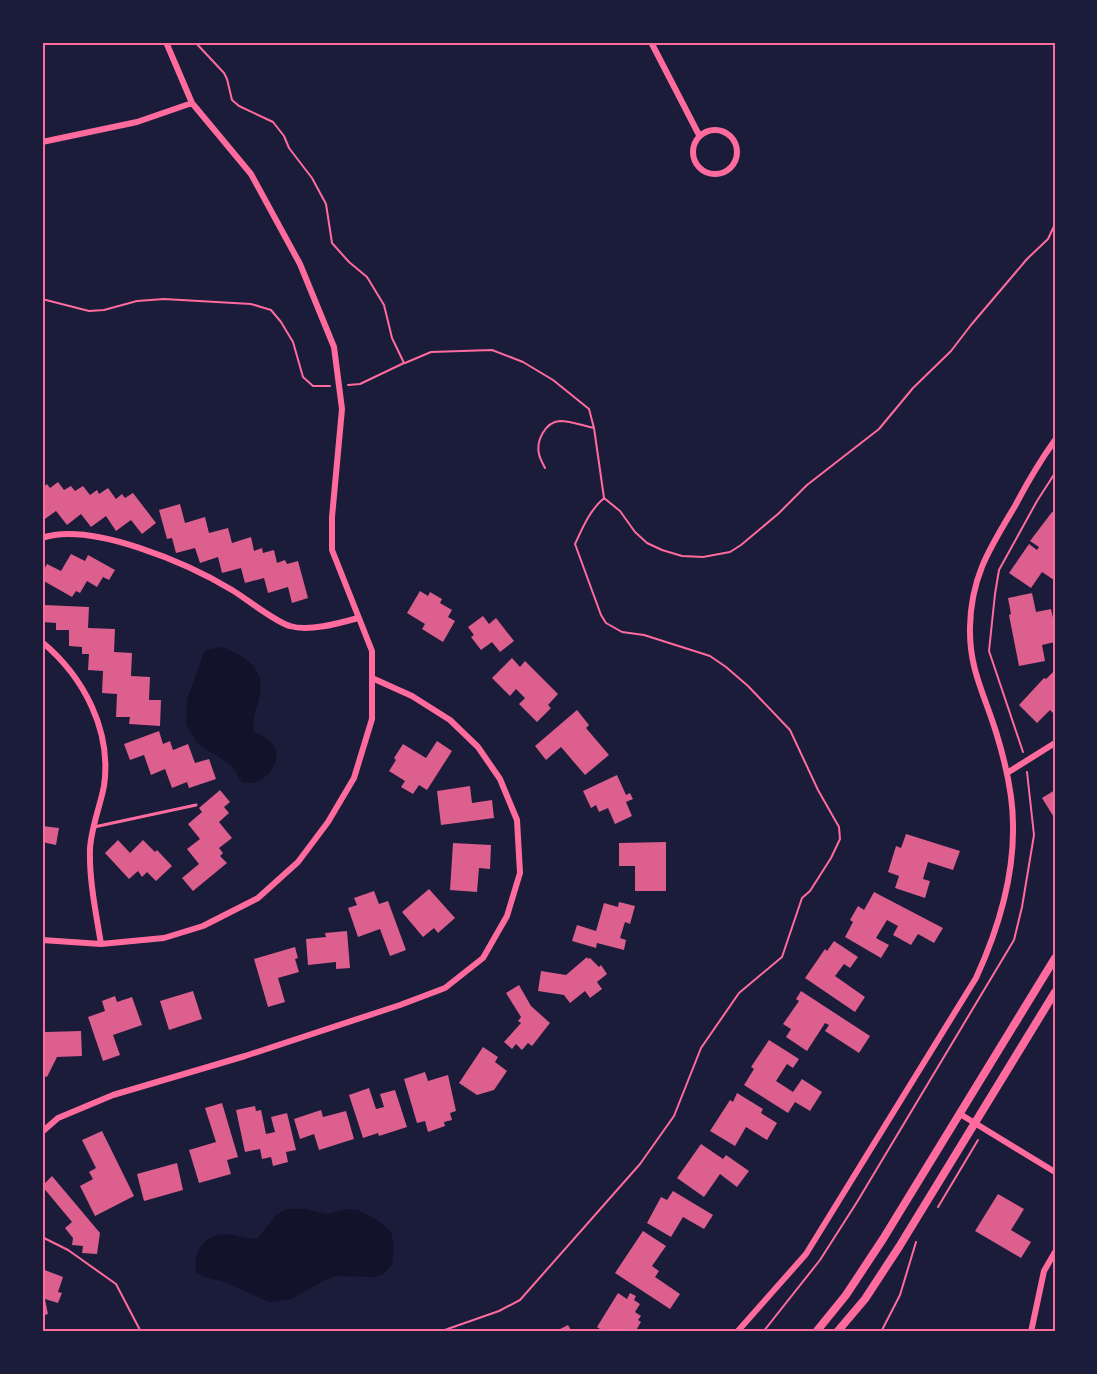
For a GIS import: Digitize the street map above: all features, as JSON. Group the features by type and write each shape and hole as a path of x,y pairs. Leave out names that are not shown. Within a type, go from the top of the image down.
{"main road":[{"path":"816,1332 846,1295 883,1239 1055,958"},
{"path":"837,1332 865,1299 893,1256 1055,992"}],"street":[{"path":"42,940 101,944 164,938 203,926 258,898 298,862 328,822 354,778 372,719 372,651 332,550 332,517 342,409 334,347 300,264 250,174 192,104 166,42"},
{"path":"651,42 699,135"},
{"path":"42,142 137,122 192,104"},
{"path":"710,129 722,130 732,136 737,147 736,159 730,168 719,174 707,173 698,167 692,156 693,144 699,135 710,129"},
{"path":"737,1332 806,1254 976,978 992,943 1011,865 1013,824 1007,773 971,656 970,625 974,592 983,560 1043,456 1055,440"},
{"path":"42,538 65,534 119,541 151,552 231,589 291,626 330,626 358,618"},
{"path":"42,642 71,672 90,701 101,732 106,762 100,804 90,846 91,872 101,944"},
{"path":"42,1132 58,1118 114,1095 245,1056 445,988 483,958 507,916 520,873 517,820 500,779 478,747 450,720 412,696 372,678"},
{"path":"1007,773 1055,743"},
{"path":"960,1113 1055,1172"},
{"path":"1031,1332 1044,1271 1055,1252"}],"lane":[{"path":"94,827 196,805"}],"path":[{"path":"195,42 224,73 232,100 239,106 273,122 312,178 326,204 332,243 367,277 384,305 392,338 404,363"},
{"path":"42,299 89,311 104,310 137,301 164,299 251,304 271,310 292,342 303,377 313,386 360,384 431,352 492,350 523,362 553,380 589,409 604,498 620,511 635,532 647,543 662,550 682,556 703,557 730,552 741,545 778,514 807,485 879,429 913,388 951,351 1027,259 1048,239 1055,224"},
{"path":"545,468 539,456 538,446 544,430 559,421 594,428"},
{"path":"763,1332 820,1260 1014,940 1034,835 1026,762 989,651 993,605 999,570 1055,473"},
{"path":"439,1332 499,1311 520,1300 640,1164 674,1116 701,1048 717,1023 739,993 782,957 802,898 810,891 840,839 839,826 818,790 790,730 748,686 726,666 710,656 655,638 622,632 606,623 601,615 576,544 596,504 604,498"},
{"path":"934,1212 973,1152 984,1129"},
{"path":"42,1237 68,1250 116,1284 141,1332"},
{"path":"881,1332 900,1295 915,1243"}],"shaded area":[{"path":"222,647 246,659 260,679 261,689 254,718 254,732 270,741 277,755 274,766 257,782 242,782 231,765 198,744 186,724 187,699 205,650"},
{"path":"286,1209 305,1209 327,1214 348,1209 358,1210 379,1221 391,1232 394,1248 392,1264 384,1274 374,1277 337,1276 291,1299 269,1302 196,1272 197,1255 200,1248 210,1238 225,1234 258,1238 275,1216"}],"building":[{"path":"58,482 64,490 71,486 75,491 83,486 90,495 97,490 99,494 108,488 116,499 122,494 125,498 133,493 156,523 142,534 131,520 116,531 106,516 91,527 81,514 67,525 56,511 42,521 42,488 47,484 50,488"},
{"path":"180,504 185,523 205,517 209,533 228,528 232,543 251,537 254,551 262,548 263,553 274,550 277,563 285,560 287,564 298,561 308,598 292,603 288,587 268,593 264,578 245,583 241,568 222,573 218,557 200,563 195,548 176,553 172,538 167,539 159,510"},
{"path":"1052,512 1055,514 1055,578 1054,580 1042,572 1031,588 1009,573 1029,544 1037,550 1039,547 1030,541"},
{"path":"71,554 85,561 88,555 115,570 109,580 103,577 97,587 87,581 80,593 76,591 72,597 42,580 42,573 47,564 61,571"},
{"path":"420,591 428,596 430,592 442,599 440,603 452,610 448,617 455,621 443,642 422,629 425,624 407,613"},
{"path":"1032,593 1036,612 1051,609 1055,626 1055,642 1042,645 1045,661 1019,666 1008,598"},
{"path":"44,605 89,607 88,628 115,629 114,652 132,653 131,676 150,677 149,700 161,700 160,726 129,724 130,717 116,717 117,694 102,693 103,671 88,670 89,654 82,654 82,647 69,646 69,630 56,630 56,623 43,622"},
{"path":"483,616 489,624 496,618 514,641 500,652 492,642 481,650 471,637 474,635 468,627"},
{"path":"512,658 520,667 525,661 558,694 548,705 551,708 537,722 519,704 525,698 516,689 510,696 492,678"},
{"path":"1055,670 1055,715 1050,710 1037,723 1019,705 1044,678 1046,679"},
{"path":"577,710 589,725 586,728 609,755 585,775 561,747 546,760 535,746"},
{"path":"159,731 163,744 170,741 173,750 188,744 195,763 209,759 216,779 189,788 187,782 172,788 165,769 151,775 144,755 130,760 124,744"},
{"path":"437,741 452,751 427,790 419,785 413,794 401,787 405,781 389,771 403,744 426,758"},
{"path":"617,775 626,795 630,793 633,799 626,802 632,816 615,824 608,808 599,812 596,805 591,808 583,791"},
{"path":"470,786 472,803 492,800 494,818 441,825 437,791"},
{"path":"220,790 230,802 224,807 229,813 219,822 232,838 219,848 223,853 220,856 227,863 193,891 182,878 199,864 187,849 200,839 188,824 202,812 199,808"},
{"path":"1055,790 1055,819 1042,798"},
{"path":"42,826 59,828 56,845 42,842"},
{"path":"906,834 960,851 953,870 928,862 923,879 930,881 925,898 895,888 899,876 888,872 896,846 901,848"},
{"path":"118,840 130,853 143,840 155,852 157,850 172,866 156,881 147,872 142,877 138,871 129,879 105,853"},
{"path":"666,842 666,891 635,891 635,866 619,866 619,843"},
{"path":"453,843 491,845 490,869 479,868 477,892 450,890"},
{"path":"429,889 455,918 438,933 434,928 423,937 402,912"},
{"path":"374,891 379,904 388,901 406,950 390,956 380,929 358,937 348,908 357,905 354,898"},
{"path":"874,892 943,928 934,943 918,934 911,945 893,935 898,926 887,920 876,938 889,945 881,958 845,937 853,922 850,920 858,906 864,910"},
{"path":"619,902 635,906 630,924 625,922 620,938 626,940 624,950 597,943 596,948 572,941 577,925 596,931 604,903 618,907"},
{"path":"347,931 350,968 336,969 336,962 308,965 306,939 326,937 325,933"},
{"path":"834,941 858,957 850,968 844,964 835,976 865,997 855,1012 805,978 825,949 827,951"},
{"path":"295,947 298,958 295,959 299,972 278,978 285,1002 268,1007 254,959"},
{"path":"587,957 599,967 601,965 607,974 597,982 602,989 590,998 585,991 570,1003 564,995 538,991 541,971 566,975"},
{"path":"519,985 531,1006 550,1023 532,1046 528,1043 522,1050 516,1044 512,1049 504,1042 521,1023 518,1021 521,1017 506,993"},
{"path":"193,991 202,1019 169,1030 160,1001"},
{"path":"801,991 870,1036 859,1053 825,1031 829,1025 825,1023 807,1051 786,1037 791,1029 783,1024 799,1001 796,999"},
{"path":"115,996 117,1002 132,997 142,1025 113,1035 120,1055 103,1061 88,1017 105,1011 102,1001"},
{"path":"42,1030 46,1032 81,1031 82,1056 57,1057 47,1077 42,1075"},
{"path":"769,1040 799,1059 793,1068 787,1064 776,1081 793,1092 802,1079 822,1092 810,1111 795,1102 788,1113 744,1085 754,1069 751,1067"},
{"path":"483,1047 498,1057 495,1062 507,1071 494,1090 477,1095 459,1083"},
{"path":"425,1072 428,1081 448,1075 456,1111 450,1113 452,1120 444,1122 445,1126 428,1132 425,1121 417,1123 404,1079"},
{"path":"369,1088 376,1109 384,1107 380,1094 395,1090 407,1127 379,1136 378,1133 363,1138 349,1095"},
{"path":"737,1093 763,1109 761,1113 777,1123 767,1140 746,1127 735,1146 710,1131 730,1100 733,1102"},
{"path":"222,1103 238,1157 227,1160 231,1174 199,1183 189,1150 216,1142 205,1108"},
{"path":"255,1106 256,1111 261,1110 266,1134 275,1132 271,1117 287,1113 296,1150 286,1152 288,1162 273,1166 271,1157 262,1159 260,1149 245,1152 236,1110"},
{"path":"321,1110 323,1117 346,1111 354,1139 319,1150 314,1134 300,1139 294,1119"},
{"path":"102,1131 134,1196 95,1216 80,1186 93,1179 89,1172 96,1168 82,1140"},
{"path":"701,1144 723,1159 726,1155 749,1171 737,1187 720,1174 704,1197 677,1178"},
{"path":"177,1163 183,1190 144,1201 137,1174"},
{"path":"52,1176 100,1233 97,1254 82,1253 83,1246 72,1245 73,1238 65,1228 72,1222 42,1186"},
{"path":"673,1191 713,1215 704,1229 683,1217 671,1237 647,1223 661,1197 667,1200"},
{"path":"998,1194 1024,1209 1011,1230 1031,1242 1021,1258 975,1231"},
{"path":"643,1231 666,1246 652,1266 659,1271 655,1277 680,1294 670,1309 615,1273"},
{"path":"42,1269 63,1277 58,1292 62,1293 58,1303 45,1299 48,1314 42,1316"},
{"path":"618,1293 627,1299 630,1293 636,1296 634,1300 640,1304 635,1312 641,1316 638,1320 641,1322 635,1332 604,1332 597,1327"},
{"path":"568,1325 572,1332 554,1332"}]}
